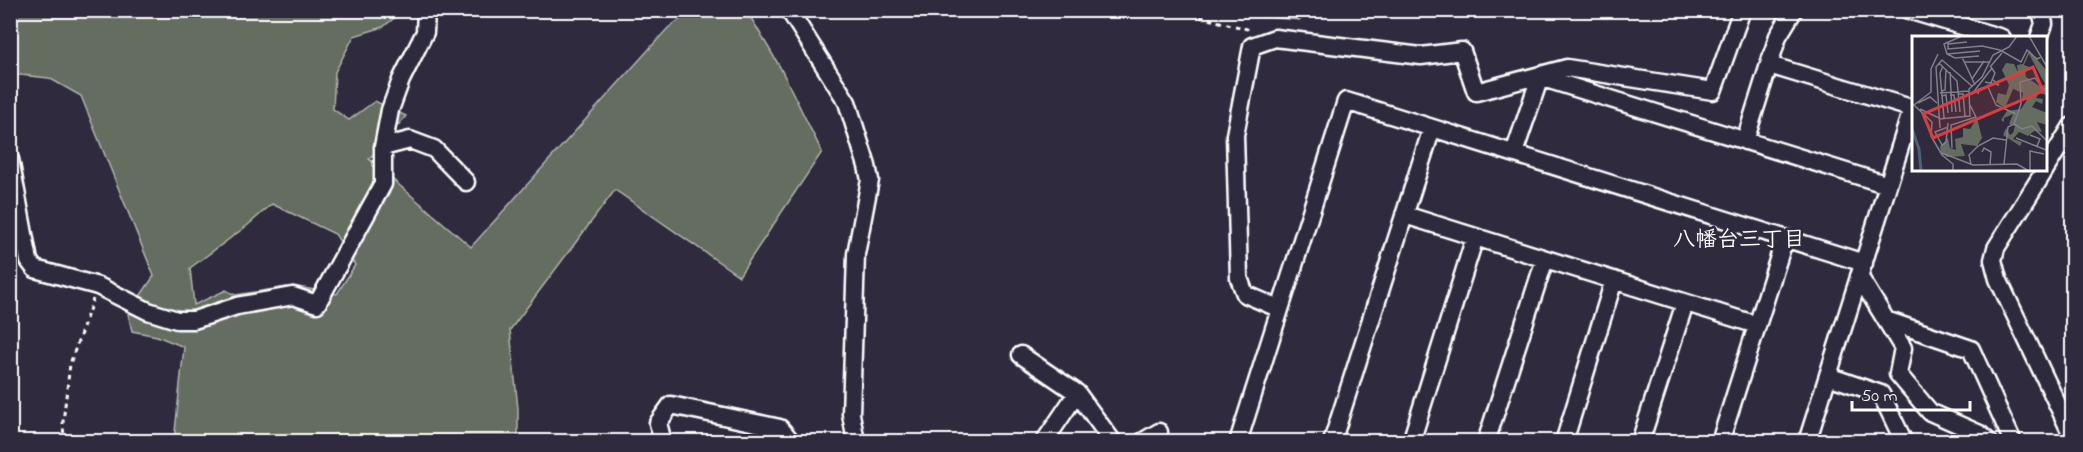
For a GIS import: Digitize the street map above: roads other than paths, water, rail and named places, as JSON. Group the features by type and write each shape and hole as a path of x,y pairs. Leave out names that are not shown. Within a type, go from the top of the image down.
{"street":[{"path":"10,159 29,261 35,269 98,286 148,311 177,320 194,320 246,304 293,296 317,304 383,184 383,147 393,100 425,32 426,10"},
{"path":"789,10 847,102 870,180 856,254 851,414 856,441"},
{"path":"1280,309 1245,294 1239,278 1235,135 1252,46 1275,38 1421,56 1462,51 1476,92 1568,68 1713,91 1742,10"},
{"path":"1745,141 1778,36 1794,10"},
{"path":"1908,10 1995,36"},
{"path":"2041,10 2044,24 2041,36"},
{"path":"1769,65 1912,109"},
{"path":"1540,76 1888,185"},
{"path":"1514,153 1540,76"},
{"path":"1238,441 1346,101 1785,238 1862,269 1886,320 1903,348 1898,374 1930,412 1980,434 1989,441"},
{"path":"1807,441 1912,112"},
{"path":"2047,166 2073,126"},
{"path":"1332,441 1432,128"},
{"path":"383,147 410,140 434,149 466,182"},
{"path":"2044,171 2002,236 1993,260 1998,279 2073,435"},
{"path":"1405,215 1757,325"},
{"path":"1411,441 1475,237"},
{"path":"1720,441 1785,238"},
{"path":"1486,441 1545,259"},
{"path":"1564,441 1614,280"},
{"path":"1641,441 1685,303"},
{"path":"1886,320 1971,349 2013,441"},
{"path":"1021,355 1077,393 1113,441"},
{"path":"1828,376 1881,394 1904,441"},
{"path":"1044,441 1077,393"},
{"path":"663,441 658,423 671,405 780,428 792,441"},
{"path":"1142,441 1159,432"}],"district":[{"name":"八幡台三丁目","path":"1739,238"}]}
